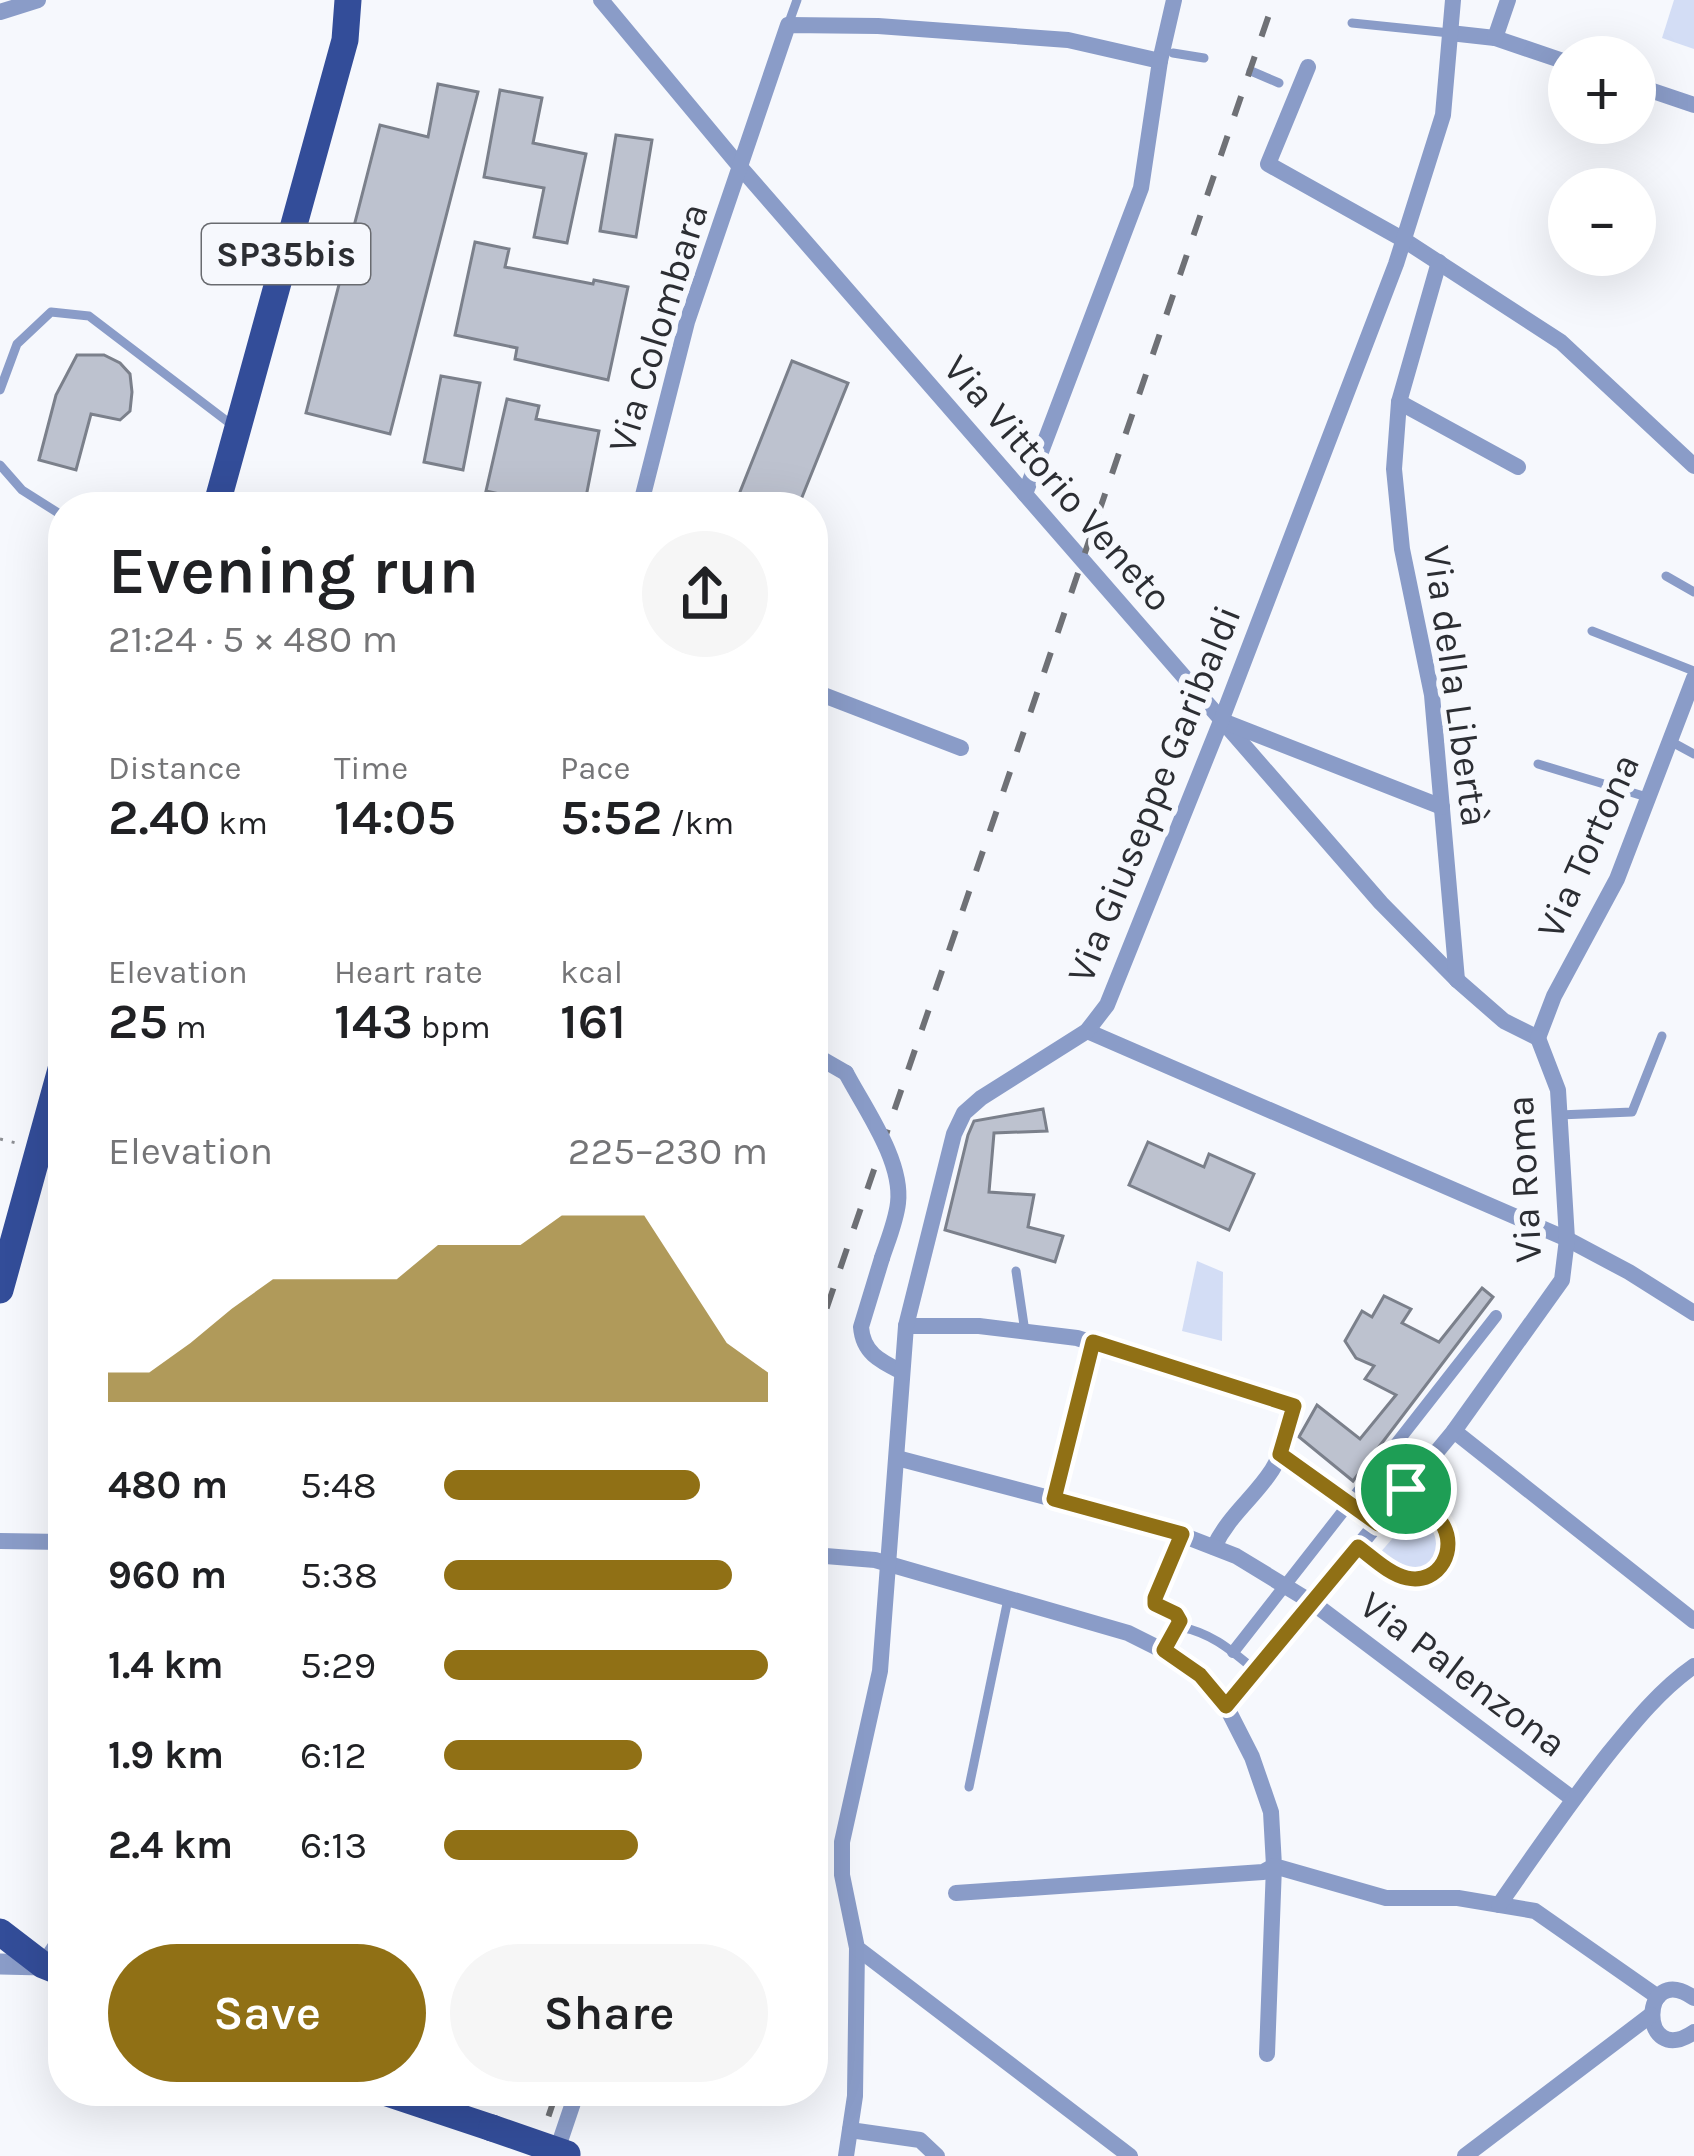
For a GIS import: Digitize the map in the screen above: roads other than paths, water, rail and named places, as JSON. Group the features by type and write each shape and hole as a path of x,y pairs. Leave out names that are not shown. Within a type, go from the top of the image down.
{"main road":[{"name":"SP35bis","path":"220,492 345,40 348,0"},
{"path":"0,1290 48,1163"},
{"path":"2,1949 48,1951"},
{"path":"426,2106 565,2155"}],"street":[{"path":"0,12 38,0"},
{"name":"Via Vittorio Veneto","path":"601,0 741,168 1381,903 1504,1021 1538,1038"},
{"path":"1025,494 1141,188 1174,0"},
{"name":"Via Giuseppe Garibaldi","path":"846,2156 855,2096 856,1948 842,1875 842,1842 880,1670 906,1326 954,1134 964,1113 981,1098 1087,1031 1107,1005 1404,240 1443,115 1453,0"},
{"path":"1495,38 1508,0"},
{"path":"788,26 878,26 1068,40 1167,57"},
{"name":"Via Colombara","path":"644,492 687,322 788,26"},
{"path":"1450,33 1495,38 1548,56"},
{"path":"1308,68 1268,164 1404,240 1562,342 1694,466"},
{"path":"1656,93 1694,106"},
{"name":"Via della Libertà","path":"1439,262 1399,402 1394,469 1402,549 1432,695 1457,980"},
{"path":"1399,402 1518,467"},
{"name":"Via Tortona","path":"1538,1038 1554,997 1618,879 1694,674"},
{"path":"828,697 961,748"},
{"path":"1221,721 1442,807"},
{"path":"1087,1031 1567,1239 1694,1313"},
{"name":"Via Roma","path":"1226,1706 1454,1431 1562,1280 1567,1239 1558,1090 1538,1038"},
{"path":"828,1062 846,1072 895,1166 898,1207 861,1327 868,1351 902,1372"},
{"path":"1232,1652 1496,1316"},
{"path":"906,1326 979,1326 1077,1337 1294,1406 1271,1471 1224,1526 1214,1547"},
{"path":"1454,1431 1694,1621"},
{"path":"1280,1454 1378,1524"},
{"name":"Via Palenzona","path":"897,1459 1182,1534 1236,1556 1312,1603 1573,1799"},
{"path":"1179,1627 1176,1614 1158,1607 1155,1598 1182,1534"},
{"path":"0,1541 48,1542"},
{"path":"828,1556 875,1559 1128,1633 1200,1675 1226,1706 1252,1757 1271,1812 1274,1866 1267,2054"},
{"path":"1499,1905 1637,1718 1689,1676"},
{"path":"956,1894 1263,1872 1274,1866 1386,1898 1458,1898 1535,1912 1658,1997"},
{"path":"856,1948 1130,2156"},
{"path":"1694,1973 1689,1995 1670,1990 1658,1997 1651,2015 1660,2035 1674,2040 1688,2036 1694,2058"},
{"path":"1466,2156 1651,2015"},
{"path":"565,2155 574,2106"},
{"path":"850,2130 920,2140 937,2156"}],"lane":[{"path":"788,26 796,0"},
{"path":"1352,23 1450,33"},
{"path":"1167,57 1204,58"},
{"path":"1251,71 1279,83"},
{"path":"0,390 17,344 51,312 88,316 238,429"},
{"path":"0,465 22,490 48,506"},
{"path":"1666,576 1694,592"},
{"path":"1592,631 1694,674"},
{"path":"1670,741 1694,754"},
{"path":"1538,764 1650,798"},
{"path":"1559,1114 1632,1112 1662,1036"},
{"path":"1016,1271 1025,1332"},
{"path":"1054,1499 1093,1342"},
{"path":"969,1787 1009,1599"},
{"path":"1164,1650 1179,1627 1212,1638 1256,1671"}],"railway":[{"path":"828,1304 1274,0"},
{"path":"535,2156 552,2106"}]}
